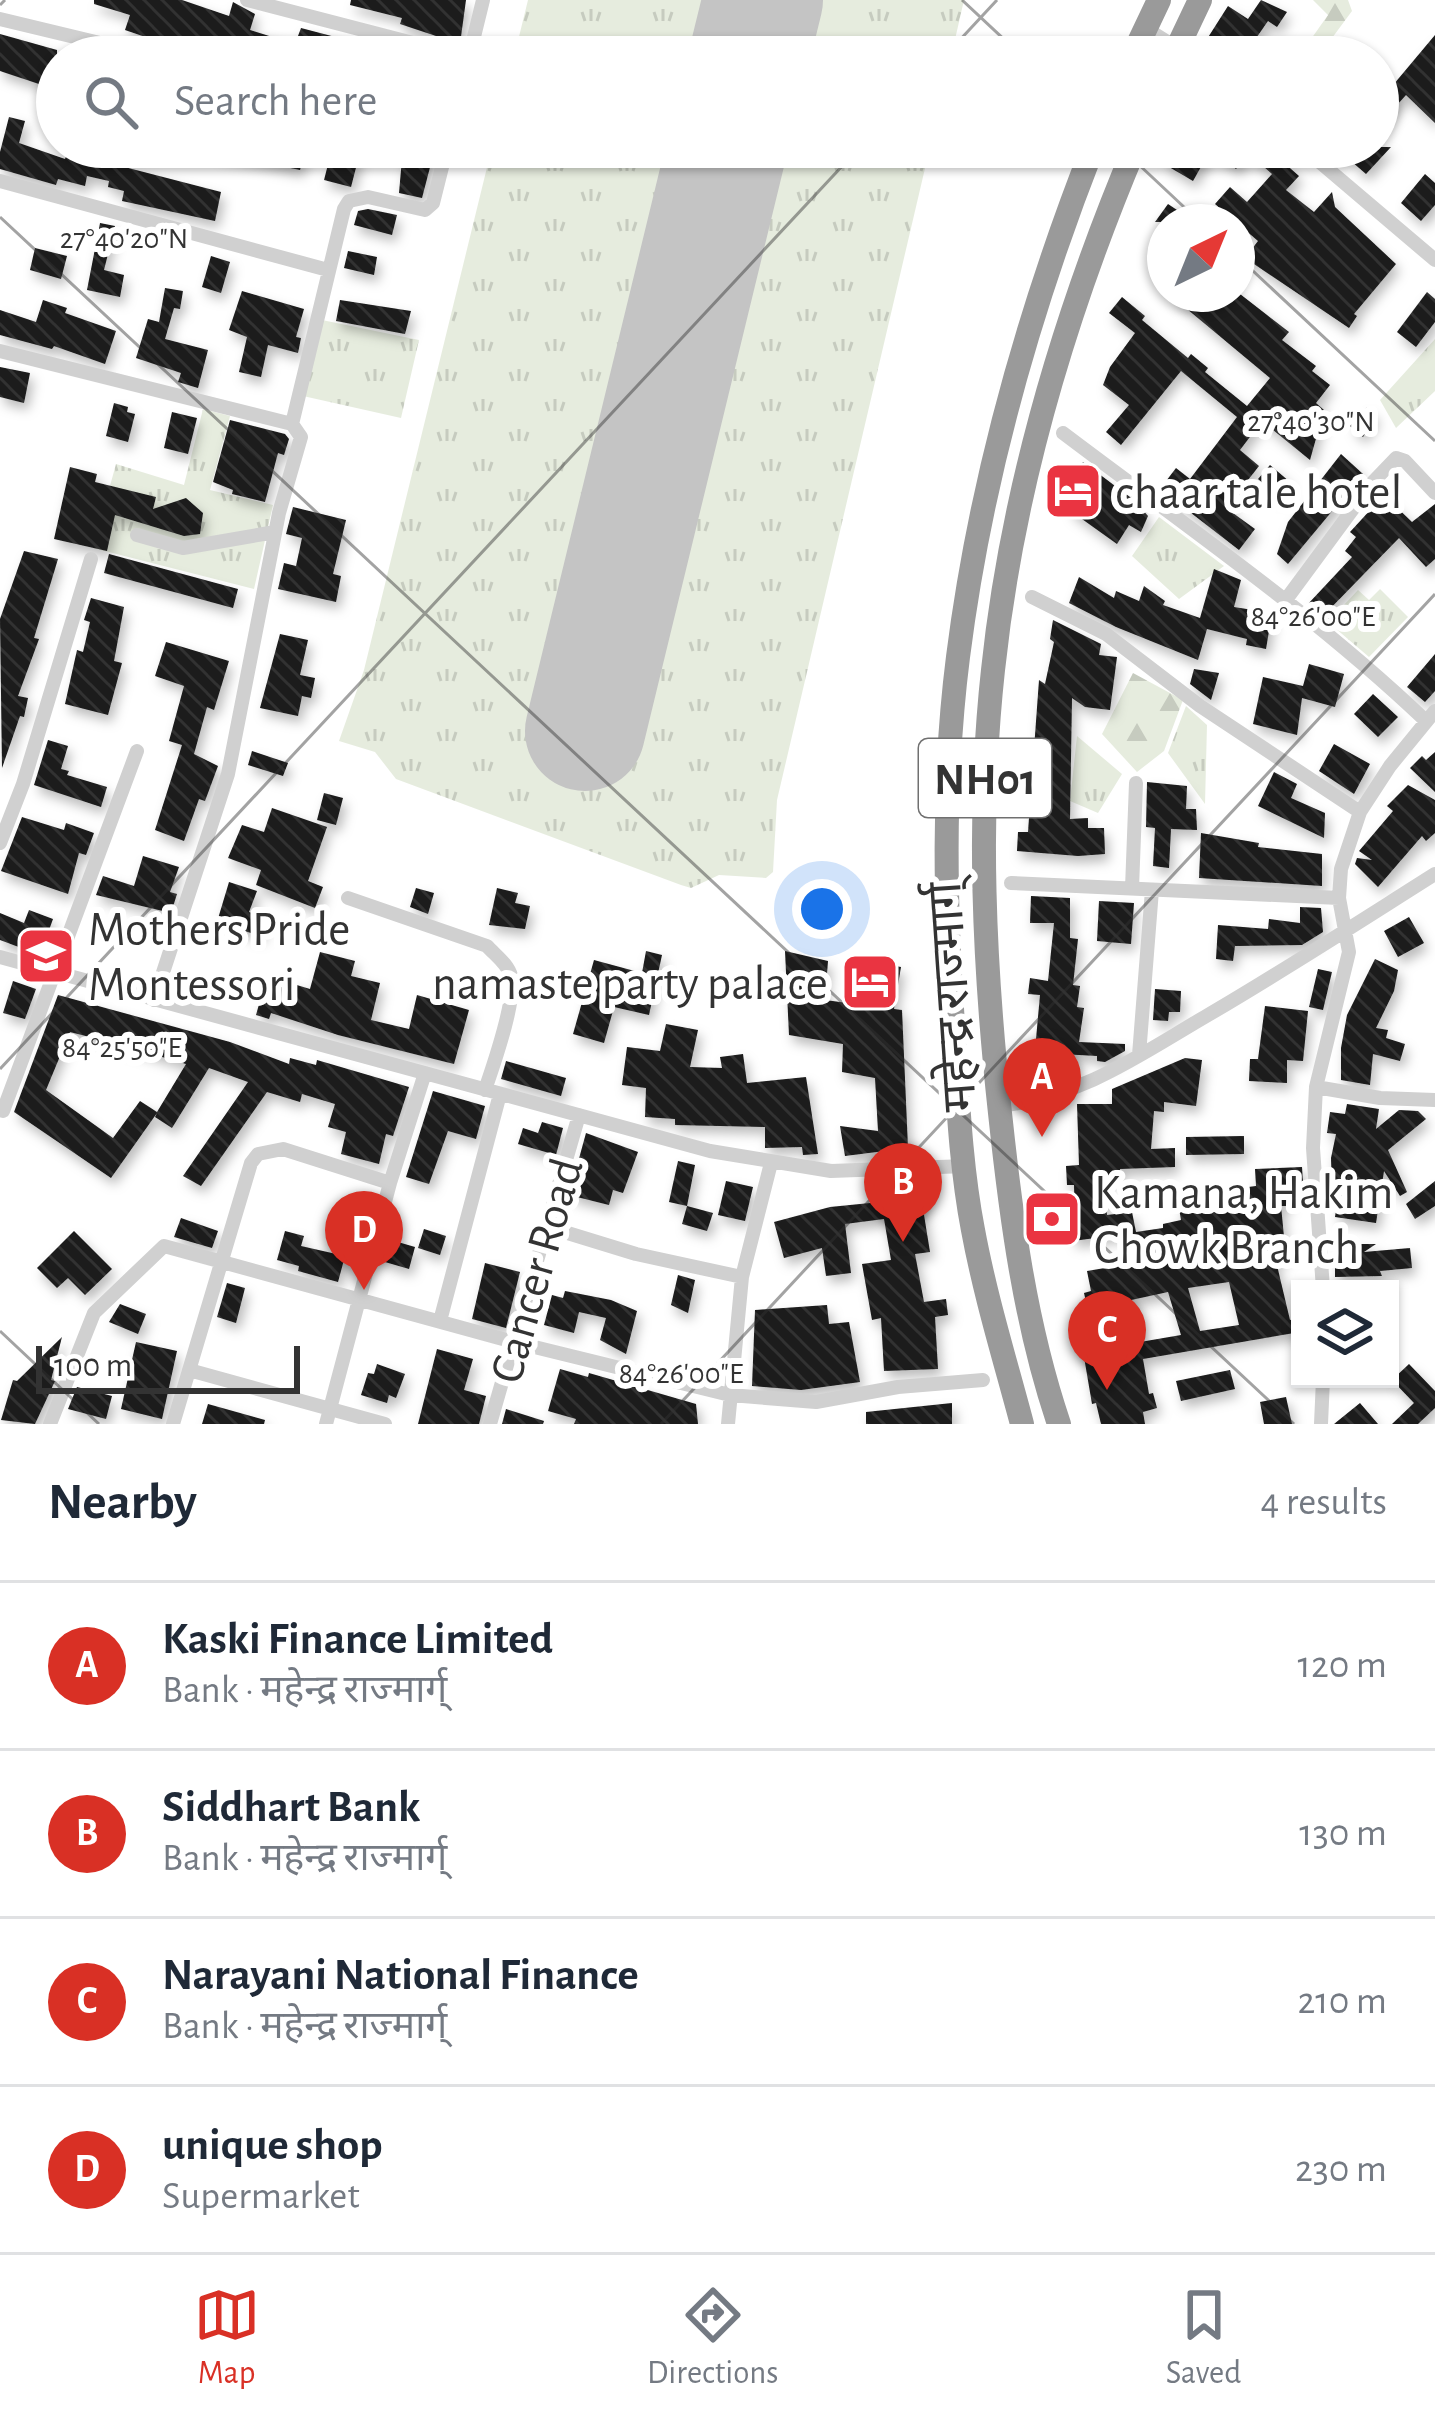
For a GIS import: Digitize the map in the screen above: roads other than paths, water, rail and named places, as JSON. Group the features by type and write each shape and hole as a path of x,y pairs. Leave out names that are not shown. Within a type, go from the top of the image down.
{"highway":[{"path":"1141,36 1159,0"},
{"path":"1187,36 1199,0"},
{"name":"महेन्द्र राज्मार्ग्","path":"1022,1424 972,1228 946,908 950,755 971,575 1018,364 1086,168"},
{"name":"महेन्द्र राज्मार्ग्","path":"1059,1424 1030,1318 999,1106 983,881 993,669 1021,502 1041,417 1075,303 1127,168"}],"street":[{"path":"247,0 387,36"},
{"path":"474,36 483,0"},
{"path":"0,19 71,36"},
{"path":"1145,28 1156,36"},
{"path":"292,424 349,201 368,197 425,210 433,203 442,168"},
{"path":"1327,168 1435,260"},
{"path":"0,183 328,270"},
{"path":"0,351 292,424 301,437 275,532 228,774 154,1000"},
{"path":"1063,433 1431,716 1360,812 1341,868 1339,898 1349,952 1316,1087 1313,1148 1322,1280"},
{"path":"1285,601 1372,483 1396,458 1405,461 1435,494"},
{"path":"137,536 183,548 275,532"},
{"path":"0,843 23,784 91,559"},
{"path":"1031,597 1106,634 1200,706 1360,812"},
{"path":"2,1111 137,751"},
{"path":"1132,888 1136,783"},
{"path":"999,1106 1050,1099 1094,1082 1435,874"},
{"path":"1011,883 1339,898"},
{"path":"1139,1055 1152,890"},
{"path":"347,898 487,946 512,977 492,1092 440,1322"},
{"path":"0,957 771,1163 831,1171 966,1166"},
{"path":"326,1424 389,1183 424,1073"},
{"path":"1316,1087 1380,1098 1435,1100"},
{"name":"Cancer Road","path":"490,1424 579,1115"},
{"path":"173,1424 257,1154 283,1150 389,1183"},
{"path":"728,1424 742,1277 771,1163"},
{"path":"548,1227 636,1254 742,1277"},
{"path":"50,1424 94,1313 157,1250 173,1246 514,1342 730,1395 816,1402 898,1387 983,1380"},
{"path":"189,1370 385,1424"},
{"path":"1321,1424 1323,1388"}],"place":[{"name":"chaar tale hotel","path":"1073,491"},
{"name":"Mothers Pride Montessori","path":"46,956"},
{"name":"namaste party palace","path":"870,982"},
{"name":"Kaski Finance Limited","path":"1042,1137"},
{"name":"Kamana, Hakim Chowk Branch","path":"1052,1219"},
{"name":"Siddhart Bank","path":"903,1242"},
{"name":"unique shop","path":"364,1290"},
{"name":"Narayani National Finance","path":"1107,1390"}]}
